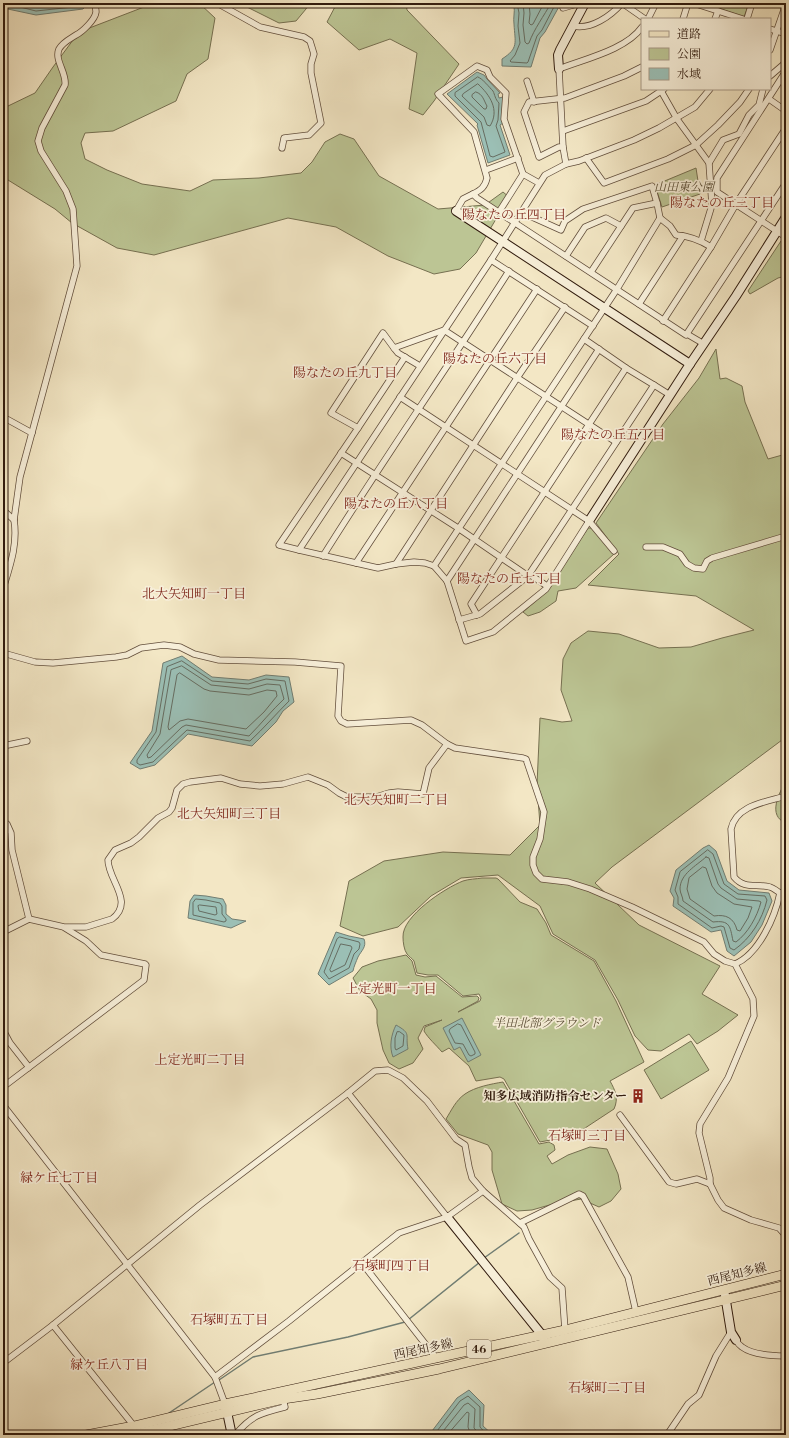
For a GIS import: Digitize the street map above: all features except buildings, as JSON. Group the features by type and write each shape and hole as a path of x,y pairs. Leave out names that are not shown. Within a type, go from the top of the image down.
{"main road":[{"name":"西尾知多線","path":"86,1435 133,1431 226,1408 565,1330 786,1274"},
{"name":"西尾知多線","path":"226,1408 317,1394 439,1369 786,1285"}],"street":[{"path":"3,589 14,554 14,520 18,486 62,326 77,262 73,209 66,191 41,151 38,138 65,85 65,78 58,51 64,43 79,33 93,19 96,13 95,3"},
{"path":"217,3 260,27 304,37 311,44 314,54 310,73 321,123 318,128 309,135 284,138 282,148"},
{"path":"573,26 579,28 597,22 614,11 622,3 644,18"},
{"path":"647,18 656,3"},
{"path":"683,18 688,3"},
{"path":"693,3 740,18"},
{"path":"747,18 752,3"},
{"path":"566,164 563,147 558,55 573,26 582,4"},
{"path":"564,8 582,4"},
{"path":"771,47 786,4"},
{"path":"715,18 718,11"},
{"path":"559,69 610,50 635,35 641,28"},
{"path":"771,29 786,34"},
{"path":"771,75 784,64 786,54"},
{"path":"540,184 523,174 504,119 506,93 490,77 487,70 477,66 438,94 474,132 486,170 487,178 485,184 482,188 463,199 456,211 690,364"},
{"path":"563,147 559,147 539,157 524,112 529,102 565,98 611,81 641,67"},
{"path":"786,71 716,178 717,192 786,237"},
{"path":"527,81 534,102"},
{"path":"563,131 646,101 662,90 677,119 710,163"},
{"path":"299,550 420,366 492,260 545,175 566,164 634,140 677,119 695,107 709,90"},
{"path":"586,158 604,184 668,160 696,145 718,125 749,90"},
{"path":"701,241 712,205 710,163 723,140 739,134 749,115 759,104 764,90"},
{"path":"769,99 786,111"},
{"path":"663,320 786,128"},
{"path":"486,170 518,158"},
{"path":"498,212 523,174"},
{"path":"687,334 786,183"},
{"path":"521,212 561,230 565,221 583,209 652,186 660,218 670,226 676,235 701,241 711,247"},
{"path":"473,194 498,212 686,335 687,334 704,344"},
{"path":"591,272 633,208 657,203"},
{"path":"404,357 279,545 378,568 414,562 434,566 447,581 466,641 493,632 547,586 786,217"},
{"path":"566,256 585,227 606,218 621,226"},
{"path":"434,566 545,396 593,326 660,218"},
{"path":"639,304 684,236"},
{"path":"492,260 593,326"},
{"path":"323,556 375,474 419,410 509,271"},
{"path":"356,563 537,289"},
{"path":"396,564 517,378 565,308"},
{"path":"444,330 616,442"},
{"path":"394,348 444,330"},
{"path":"358,428 331,413 383,333 398,353 420,366"},
{"path":"584,339 626,368 670,395"},
{"path":"447,581 476,540 599,349"},
{"path":"477,615 471,604 626,368"},
{"path":"459,620 480,614 528,575 654,385"},
{"path":"400,397 544,493 572,509 589,521 614,550"},
{"path":"3,417 32,433"},
{"path":"341,453 547,586"},
{"path":"3,510 14,520"},
{"path":"646,547 663,547 680,554 687,564 694,568 703,570 708,561 712,558 786,536"},
{"path":"3,652 29,660 53,663 116,657 127,655 141,648 164,645 180,647 194,654 219,660 295,662 341,666 338,716 347,724 411,720 422,725 447,744 460,749 476,750 523,758 528,762 534,786 544,812 540,838 533,857 533,865 536,873 542,879 568,882 590,889 632,907 704,942 714,954 735,964 753,999 754,1016 728,1078 700,1124 699,1133 710,1178 710,1184 724,1208 751,1220 779,1228 786,1236"},
{"path":"3,746 27,741"},
{"path":"3,932 30,919 64,927 86,927 115,917 119,911 122,898 110,872 108,860 115,850 131,843 158,818 169,812 172,808 177,790 183,784 221,778 247,785 273,786 308,777 328,785 347,797 376,797 398,792 423,794 430,768 447,744"},
{"path":"786,796 749,807 736,817 732,823 731,829 734,877 739,883 745,885 769,887 786,898"},
{"path":"3,821 7,824 11,833 12,850 30,919"},
{"path":"735,964 752,951 761,941 777,907 780,893"},
{"path":"3,1087 144,980 145,964 101,955 86,942 64,927"},
{"path":"3,1030 10,1043 28,1068"},
{"path":"3,1363 53,1325 206,1201 375,1071 388,1070 403,1078 427,1101 456,1139 465,1145 472,1178 483,1191 524,1227 550,1277 562,1288 565,1330"},
{"path":"348,1093 542,1335 546,1344"},
{"path":"3,1105 216,1377 226,1408 231,1431 230,1435"},
{"path":"620,1115 669,1182 676,1184 697,1179 710,1184"},
{"path":"216,1377 399,1233 447,1217 483,1191"},
{"path":"520,1223 579,1194 583,1196 628,1277 636,1312"},
{"path":"362,1263 437,1359"},
{"path":"723,1290 731,1332 742,1347 757,1353 786,1356"},
{"path":"53,1325 133,1431"},
{"path":"667,1435 688,1404 698,1395 722,1344 731,1332"},
{"path":"235,1435 258,1414 285,1407 283,1399"}],"green space":[{"path":"168,3 199,3 215,18 208,59 187,74 176,101 113,131 85,133 81,143 85,159 107,170 142,184 190,191 213,180 259,178 301,173 312,162 325,142 340,134 354,139 379,176 438,209 485,205 503,192 509,197 476,253 460,269 434,274 388,256 336,227 288,218 154,255 117,248 72,223 55,209 3,178 3,107 6,107 35,93 79,32 144,7"},
{"path":"239,3 309,3 296,21 279,23"},
{"path":"337,3 406,3 407,10 459,64 423,115 409,109 417,53 390,39 359,50 327,22"},
{"path":"704,3 749,3 744,17"},
{"name":"山田東公園","path":"696,168 700,194 662,207 655,185"},
{"path":"781,241 786,244 786,276 778,278 750,294 748,291"},
{"path":"716,349 720,379 726,378 742,386 745,402 768,459 786,454 786,737 612,867 595,883 639,925 720,966 702,994 738,1015 718,1031 697,1044 689,1034 661,1051 648,1050 635,1036 618,1000 595,960 553,934 540,906 498,875 461,878 431,896 398,927 363,936 340,926 349,881 384,861 443,852 510,855 540,825 537,785 540,718 562,722 572,721 561,690 563,659 571,643 588,631 619,634 659,648 691,647 754,630 696,596 588,585 619,554 596,523 663,424 699,378"},
{"path":"588,528 592,528 614,554 576,588 558,591 556,601 540,612 528,616 523,612 547,591"},
{"path":"786,781 786,823 780,820 777,815 776,804"},
{"name":"半田北部グラウンド","path":"482,878 498,879 520,902 537,909 546,923 551,935 594,961 616,1001 644,1062 610,1081 615,1091 616,1098 614,1109 579,1132 561,1138 540,1142 504,1079 500,1077 476,1081 469,1066 449,1048 442,1052 424,1031 425,1027 442,1020 424,1026 418,1038 423,1049 413,1063 399,1069 389,1063 383,1050 377,1023 377,1010 371,999 360,991 353,978 362,967 378,961 406,955 412,961 416,975 425,977 436,976 462,997 477,996 479,998 478,1001 458,1012 480,1001 481,998 479,994 463,996 438,975 417,973 414,961 405,950 403,937 409,920 436,896 463,881"},
{"path":"691,1041 709,1070 661,1099 644,1070"},
{"path":"503,1082 539,1144 549,1142 554,1145 555,1150 547,1156 552,1164 568,1155 590,1147 607,1149 618,1174 621,1189 611,1201 599,1207 581,1199 553,1204 532,1210 517,1211 502,1204 492,1170 492,1152 488,1145 458,1134 446,1119 456,1102 465,1094 478,1088"}],"water":[{"path":"3,3 87,3 87,5 83,9 36,15 3,8"},
{"path":"511,3 561,3 545,32 540,38 531,67 502,66 502,59 511,52 515,44 514,6"},
{"path":"477,72 484,75 500,93 498,94 499,98 503,97 503,123 500,125 510,155 488,163 477,125 478,124 447,94"},
{"path":"182,656 212,677 249,680 266,675 289,677 294,702 283,711 276,722 252,746 188,734 155,765 140,769 130,763 152,731 163,663"},
{"path":"709,845 716,851 727,881 739,890 769,893 772,901 762,925 751,942 734,956 727,951 721,930 711,932 673,906 674,898 670,891 676,870 703,848"},
{"path":"194,895 223,899 226,905 226,914 232,919 246,921 231,928 188,918 190,901"},
{"path":"336,932 364,939 365,944 353,971 329,985 318,974"},
{"path":"462,1018 481,1055 468,1062 460,1047 454,1050 443,1028"},
{"path":"396,1025 404,1030 407,1035 408,1049 393,1057 391,1041"},
{"path":"469,1390 484,1405 483,1426 493,1435 429,1435 457,1398"}],"waterway":[{"path":"484,1258 519,1233"},
{"path":"408,1320 480,1262"},
{"path":"219,1380 253,1357 348,1337 405,1322"},
{"path":"169,1413 215,1382"},
{"path":"169,1429 170,1435"}],"place":[{"name":"知多広域消防指令センター","path":"638,1096"}],"district":[{"name":"陽なたの丘三丁目","path":"722,202"},
{"name":"陽なたの丘四丁目","path":"514,214"},
{"name":"陽なたの丘六丁目","path":"495,358"},
{"name":"陽なたの丘九丁目","path":"345,372"},
{"name":"陽なたの丘五丁目","path":"613,434"},
{"name":"陽なたの丘八丁目","path":"396,503"},
{"name":"陽なたの丘七丁目","path":"509,578"},
{"name":"北大矢知町一丁目","path":"194,593"},
{"name":"北大矢知町二丁目","path":"396,799"},
{"name":"北大矢知町三丁目","path":"229,813"},
{"name":"上定光町一丁目","path":"391,988"},
{"name":"上定光町二丁目","path":"200,1059"},
{"name":"石塚町三丁目","path":"587,1135"},
{"name":"緑ケ丘七丁目","path":"59,1177"},
{"name":"石塚町四丁目","path":"391,1265"},
{"name":"石塚町五丁目","path":"229,1319"},
{"name":"緑ケ丘八丁目","path":"109,1364"},
{"name":"石塚町二丁目","path":"607,1387"}]}
